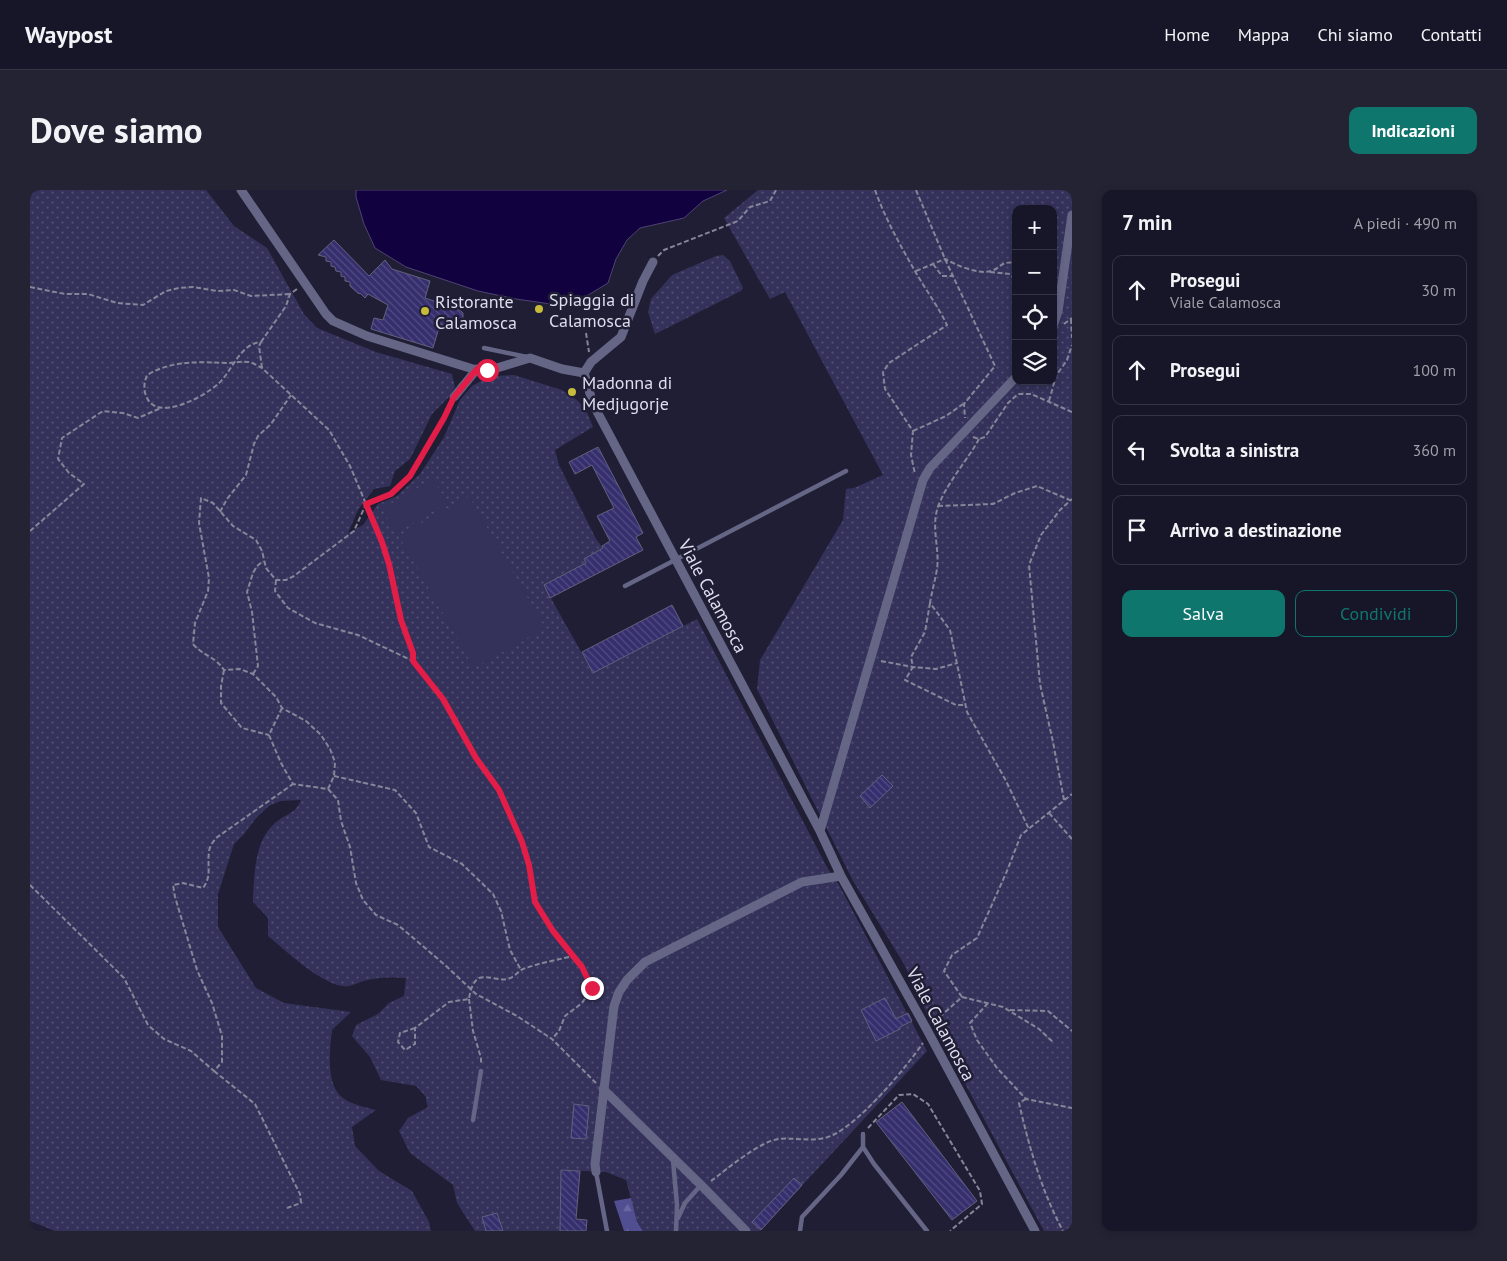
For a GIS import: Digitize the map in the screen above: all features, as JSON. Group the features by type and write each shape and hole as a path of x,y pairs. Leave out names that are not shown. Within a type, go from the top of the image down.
{"street":[{"path":"241,190 333,322 366,336 477,369 497,368 530,358 562,369 584,373 590,362 621,337 643,281 654,262"},
{"path":"1057,314 1072,215"},
{"path":"454,397 477,369"},
{"name":"Viale Calamosca","path":"584,373 593,404 820,831 841,876 1035,1231"},
{"path":"820,831 919,488 930,468 1012,381"},
{"path":"596,1172 595,1164 603,1089 614,1006 619,992 627,980 645,962 802,882 841,876"},
{"path":"603,1089 746,1231"}],"lane":[{"path":"484,348 530,358"},
{"path":"625,586 846,471"},
{"path":"473,1120 481,1071"},
{"path":"863,1134 863,1147 874,1164 927,1231"},
{"path":"800,1231 802,1217 841,1175 863,1147"},
{"path":"672,1157 678,1220"},
{"path":"596,1172 607,1231"},
{"path":"676,1231 685,1203 702,1186"}],"path":[{"path":"654,262 664,250 738,221 750,207 770,201 776,190"},
{"path":"875,190 883,213 947,325 889,363 883,372 885,389 913,431 911,455 919,488"},
{"path":"913,431 946,416 964,404 995,366 945,259 916,190"},
{"path":"915,272 945,259 966,269 1010,274 1012,276"},
{"path":"990,272 1005,262 1012,262"},
{"path":"933,264 942,276 953,276"},
{"path":"30,287 65,294 88,294 117,303 143,305 166,291 179,288 193,287 217,291 234,290 251,296 290,294 305,284"},
{"path":"262,368 259,346 286,306 290,294"},
{"path":"1071,319 1072,338"},
{"path":"586,333 590,362"},
{"path":"261,342 254,342 234,363 220,384 198,399 172,408 158,407 148,401 144,392 144,383 147,375 171,364 192,362 234,363 248,362 262,368 329,430 350,466 382,542 389,564 401,620 413,653 413,661"},
{"path":"1049,401 1056,376 1067,360 1072,345"},
{"path":"964,404 965,430 971,436 979,439 985,437 1008,403 1018,394 1031,394 1072,412"},
{"path":"220,512 246,475 258,436 271,424 291,395"},
{"path":"276,580 286,580 294,576 354,531 366,504 391,494 410,476 454,397"},
{"path":"30,531 84,484 69,473 58,458 62,438 103,411 124,413 138,418 164,408"},
{"path":"965,705 956,705 905,680 912,667 911,657 925,632 932,586 937,568 935,528 938,506 951,480 970,455 979,439"},
{"path":"938,506 993,504 1037,486 1071,500 1060,510 1041,535 1029,565 1040,684 1064,800"},
{"path":"269,735 242,728 221,703 221,686 224,670 218,660 199,651 193,644 195,623 208,591 209,578 199,522 201,498 213,503 234,526 256,540 262,551 266,568 276,580"},
{"path":"252,674 258,666 252,612 247,592 253,573 257,566 264,561"},
{"path":"276,580 274,590 288,608 315,623 358,635 413,661 443,699 476,758 499,790 522,842 529,865 535,902 553,931 582,967 592,988 582,1003 565,1016 559,1031 552,1039"},
{"path":"930,603 950,630 967,712 1029,829"},
{"path":"870,662 881,661 936,669 957,663"},
{"path":"224,670 240,669 252,674 276,697 282,708 306,721 321,735 330,749 335,762 334,776 328,788"},
{"path":"282,708 269,735 281,764 293,784"},
{"path":"334,776 396,790 416,813 429,847 462,864 493,894 501,912 510,950 521,970"},
{"path":"214,1071 222,1062 222,1036 212,1004 197,970 174,897 173,885 183,883 203,888 208,882 210,867 208,851 216,838 293,784 328,788 338,800 342,828 350,847 356,883 363,900 376,915 398,925 471,990 517,1016 552,1039 603,1089"},
{"path":"1054,1043 1038,1029 1002,1007 962,997 944,971 952,955 977,938 1021,835 1072,794"},
{"path":"1049,812 1072,839"},
{"path":"30,885 124,978 148,1025 164,1039 191,1051 255,1104 300,1194 301,1203 286,1208"},
{"path":"481,1071 481,1058 473,1031 469,999 475,982 480,978 506,980 514,977 521,970 573,956"},
{"path":"702,1186 769,1141 778,1139 814,1140 836,1134 863,1113 915,1054 927,1032 962,997"},
{"path":"414,1028 415,1044 405,1050 398,1042 400,1033 414,1028 449,1002 469,999"},
{"path":"988,1004 970,1023 977,1040 997,1068 1026,1099 1072,1108"},
{"path":"1008,1010 1048,1012 1072,1031"},
{"path":"863,1134 880,1113 899,1095 913,1094 928,1104 980,1191 982,1204 950,1231"},
{"path":"1026,1099 1018,1103 1025,1130 1051,1209 1063,1231"}],"shaded area":[{"path":"30,190 206,190 234,226 267,248 304,314 317,328 376,352 452,374 455,387 448,398 432,414 410,459 395,471 390,486 374,489 358,510 348,533 363,525 378,504 397,496 420,474 444,437 460,400 472,386 481,381 496,376 514,375 562,390 578,401 586,410 593,427 555,450 559,465 596,539 603,548 584,559 586,563 544,586 593,673 697,619 828,869 838,883 927,1051 760,1231 643,1231 637,1222 626,1180 606,1172 561,1170 560,1231 475,1231 457,1203 453,1185 410,1153 399,1131 408,1118 428,1107 426,1097 416,1086 381,1080 370,1057 352,1036 356,1025 378,1014 389,1003 404,996 406,978 377,978 349,986 340,986 329,982 295,959 268,936 268,918 253,902 256,861 262,841 273,825 296,809 301,800 280,801 269,806 234,844 218,894 218,927 256,988 284,1003 351,1012 332,1030 330,1066 333,1085 343,1098 354,1104 376,1110 352,1127 355,1146 379,1171 412,1191 429,1222 431,1231 55,1231 30,1221"},
{"path":"356,190 727,190 703,201 684,218 640,228 627,240 616,259 608,283 585,297 551,304 478,291 406,267 375,248 364,224 356,197"},
{"path":"758,190 1072,190 1072,1231 1044,1231 917,994 904,964 853,881 757,689 760,660 843,520 846,489 854,488 883,475 785,292 770,299 724,218"},
{"path":"723,255 730,261 743,288 741,291 655,334 648,312 651,299 672,275 716,256"},
{"path":"433,479 447,503 396,533 382,509"},
{"path":"469,496 545,628 474,668 399,536"}],"green space":[{"path":"631,1198 637,1222 643,1231 624,1231 614,1201"}],"building":[{"path":"334,240 369,276 385,260 392,269 430,281 425,298 460,310 463,313 463,320 459,322 460,325 453,325 452,328 440,324 433,348 371,329 374,318 383,320 388,305 368,294 365,298 359,294 350,286 350,282 345,281 345,277 341,276 341,272 336,271 335,267 331,266 331,262 326,261 326,257 318,255"},
{"path":"598,447 643,533 636,537 643,550 550,598 544,585 586,563 584,559 603,548 602,546 610,541 597,516 614,508 592,465 575,474 569,462"},
{"path":"672,605 683,626 593,673 582,652"},
{"path":"882,775 893,786 870,808 860,796"},
{"path":"885,998 896,1019 908,1013 912,1021 876,1041 861,1010"},
{"path":"902,1102 977,1201 952,1220 876,1122"},
{"path":"574,1104 589,1106 586,1139 571,1138"},
{"path":"561,1170 580,1171 576,1219 587,1220 586,1231 560,1231"},
{"path":"794,1178 802,1185 761,1230 752,1222"},
{"path":"497,1213 503,1231 486,1231 482,1217"}],"place":[{"name":"Spiaggia di Calamosca","path":"539,309"},
{"name":"Ristorante Calamosca","path":"425,311"},
{"name":"Madonna di Medjugorje","path":"572,392"}],"route":[{"path":"487,370 477,369 454,397 410,476 391,494 366,504 389,564 401,620 413,653 413,661 443,699 476,758 499,790 522,842 529,865 535,902 553,931 582,967 592,988"}]}
